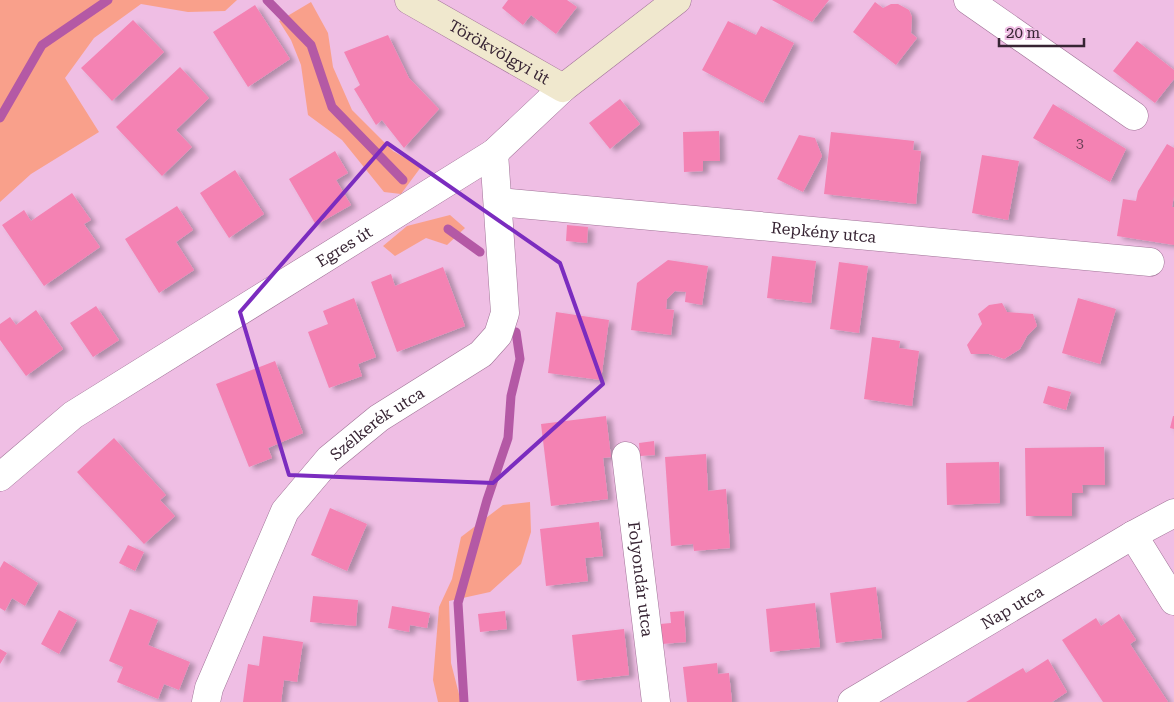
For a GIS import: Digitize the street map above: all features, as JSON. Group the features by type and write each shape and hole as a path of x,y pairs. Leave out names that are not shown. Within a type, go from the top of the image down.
{"street":[{"name":"Törökvölgyi út","path":"409,0 563,88"},
{"name":"Egres út","path":"0,477 73,415 494,153 563,88 677,0"},
{"path":"968,0 1134,116"},
{"name":"Szélkerék utca","path":"206,702 209,688 285,511 329,459 379,418 481,354 498,335 505,313 499,202 494,153"},
{"name":"Repkény utca","path":"499,202 1150,262"},
{"name":"Folyondár utca","path":"626,456 656,702"},
{"name":"Nap utca","path":"852,702 1132,535 1174,513"},
{"path":"1132,535 1174,601"}],"highlighted area":[{"path":"387,143 560,263 603,384 493,483 289,475 240,312"}],"shaded area":[{"path":"0,0 237,0 225,11 188,12 141,4 94,38 65,78 99,132 31,174 0,202"},
{"path":"311,2 328,33 333,67 352,110 393,151 421,167 401,194 384,192 342,140 308,115 301,65 291,40 279,21"},
{"path":"450,215 465,228 447,245 426,238 395,256 383,246 407,226"},
{"path":"530,502 531,532 521,564 490,592 449,601 451,663 461,702 438,702 433,680 439,607 452,579 461,537 503,505"}],"building":[{"path":"508,0 567,0 577,7 556,34 531,15 523,25 502,8"},
{"path":"772,0 829,0 812,22"},
{"path":"875,2 883,8 891,4 898,4 909,10 912,17 911,33 917,38 896,65 853,32"},
{"path":"255,5 290,59 248,87 213,32"},
{"path":"133,20 164,52 112,101 81,68"},
{"path":"728,21 756,35 761,26 794,43 763,103 702,70"},
{"path":"388,35 409,78 439,109 404,148 382,120 376,125 354,89 360,85 344,52"},
{"path":"1137,41 1174,70 1174,79 1155,103 1113,71"},
{"path":"180,67 209,98 176,130 192,147 162,176 116,127"},
{"path":"620,99 640,124 610,149 589,123"},
{"path":"1053,104 1126,149 1110,182 1033,138"},
{"path":"719,131 720,161 703,161 703,171 684,172 683,132"},
{"path":"831,132 914,141 913,150 921,151 916,204 824,194"},
{"path":"799,135 815,138 822,156 803,192 777,179"},
{"path":"1167,144 1174,148 1174,196 1172,207 1174,207 1174,245 1117,236 1123,199 1136,201 1138,191"},
{"path":"335,151 348,173 336,180 351,205 316,225 289,179"},
{"path":"982,155 1019,161 1008,220 972,213"},
{"path":"235,170 264,214 229,238 200,193"},
{"path":"72,193 91,220 84,224 100,247 44,286 2,225 24,210 31,221"},
{"path":"177,206 193,230 176,242 194,270 159,293 125,239"},
{"path":"567,225 588,227 587,243 566,241"},
{"path":"772,256 816,261 811,303 767,298"},
{"path":"668,260 708,266 702,305 685,302 686,292 675,291 667,299 666,309 674,310 671,335 631,330 637,283"},
{"path":"839,262 868,266 859,333 830,329"},
{"path":"443,267 465,326 397,352 371,282 391,274 395,286"},
{"path":"354,298 376,357 358,364 362,376 329,388 308,332 328,324 323,311"},
{"path":"1078,298 1116,309 1100,364 1062,353"},
{"path":"1002,303 1007,312 1033,314 1037,326 1027,336 1020,349 1004,359 989,354 971,354 967,345 982,324 978,314 989,305"},
{"path":"96,306 119,340 93,357 70,323"},
{"path":"36,310 63,349 26,376 0,340 0,324 10,317 16,325"},
{"path":"556,312 609,320 601,380 548,373"},
{"path":"872,337 900,341 899,348 919,351 912,406 864,399"},
{"path":"275,361 303,433 268,448 272,458 249,467 216,384"},
{"path":"1048,386 1071,392 1066,410 1043,403"},
{"path":"606,416 611,457 603,458 608,499 551,506 541,424"},
{"path":"1174,416 1174,429 1170,428"},
{"path":"114,438 166,495 160,500 175,516 144,544 77,472"},
{"path":"654,441 655,455 640,456 639,443"},
{"path":"1104,447 1105,485 1082,485 1083,493 1072,493 1072,516 1026,516 1025,448"},
{"path":"706,454 708,491 726,489 730,548 694,551 693,544 671,546 665,457"},
{"path":"999,462 1000,503 947,505 946,463"},
{"path":"330,508 367,524 347,571 311,555"},
{"path":"599,522 603,556 585,558 588,581 546,586 540,529"},
{"path":"128,545 144,552 135,571 119,563"},
{"path":"4,561 38,583 25,606 12,598 5,611 0,608 0,568"},
{"path":"876,587 882,638 836,643 830,593"},
{"path":"313,596 358,600 356,626 310,622"},
{"path":"815,603 820,647 770,652 766,609"},
{"path":"392,606 430,613 427,628 410,625 409,632 388,628"},
{"path":"130,609 158,620 148,645 190,662 179,690 164,684 158,699 117,682 123,667 109,661"},
{"path":"59,610 77,620 59,654 41,644"},
{"path":"505,611 507,629 480,632 478,614"},
{"path":"684,611 686,642 662,644 660,624 671,623 670,612"},
{"path":"1119,614 1136,640 1130,644 1168,702 1103,702 1062,640 1096,618 1101,626"},
{"path":"624,629 629,675 577,681 572,635"},
{"path":"263,636 303,642 297,682 284,680 281,702 243,702 248,664 259,666"},
{"path":"0,649 7,653 0,664"},
{"path":"1048,659 1067,692 1052,702 966,702 1023,668 1026,673"},
{"path":"717,663 718,674 729,673 732,702 687,702 683,667"}],"waterway":[{"path":"0,118 42,45 108,0"},
{"path":"267,0 311,45 332,107 403,180"},
{"path":"448,229 480,252"},
{"path":"464,702 458,603 487,500 508,438 511,396 520,359 516,332"}]}
